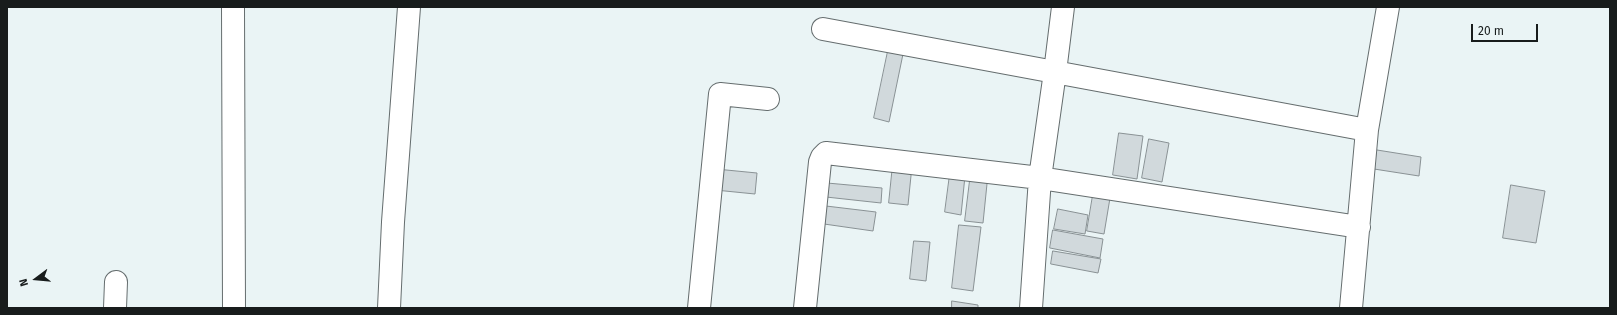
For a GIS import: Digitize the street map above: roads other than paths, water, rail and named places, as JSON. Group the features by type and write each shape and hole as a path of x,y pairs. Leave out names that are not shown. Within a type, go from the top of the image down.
{"street":[{"path":"233,7 234,308"},
{"path":"390,308 393,222 409,7"},
{"path":"1031,308 1040,178 1063,7"},
{"path":"1351,308 1360,227 1367,130 1388,7"},
{"path":"823,30 1367,130"},
{"path":"699,308 720,94 768,99"},
{"path":"805,308 820,162 822,156 826,153 1040,178 1360,227"},
{"path":"115,308 116,282"}]}
